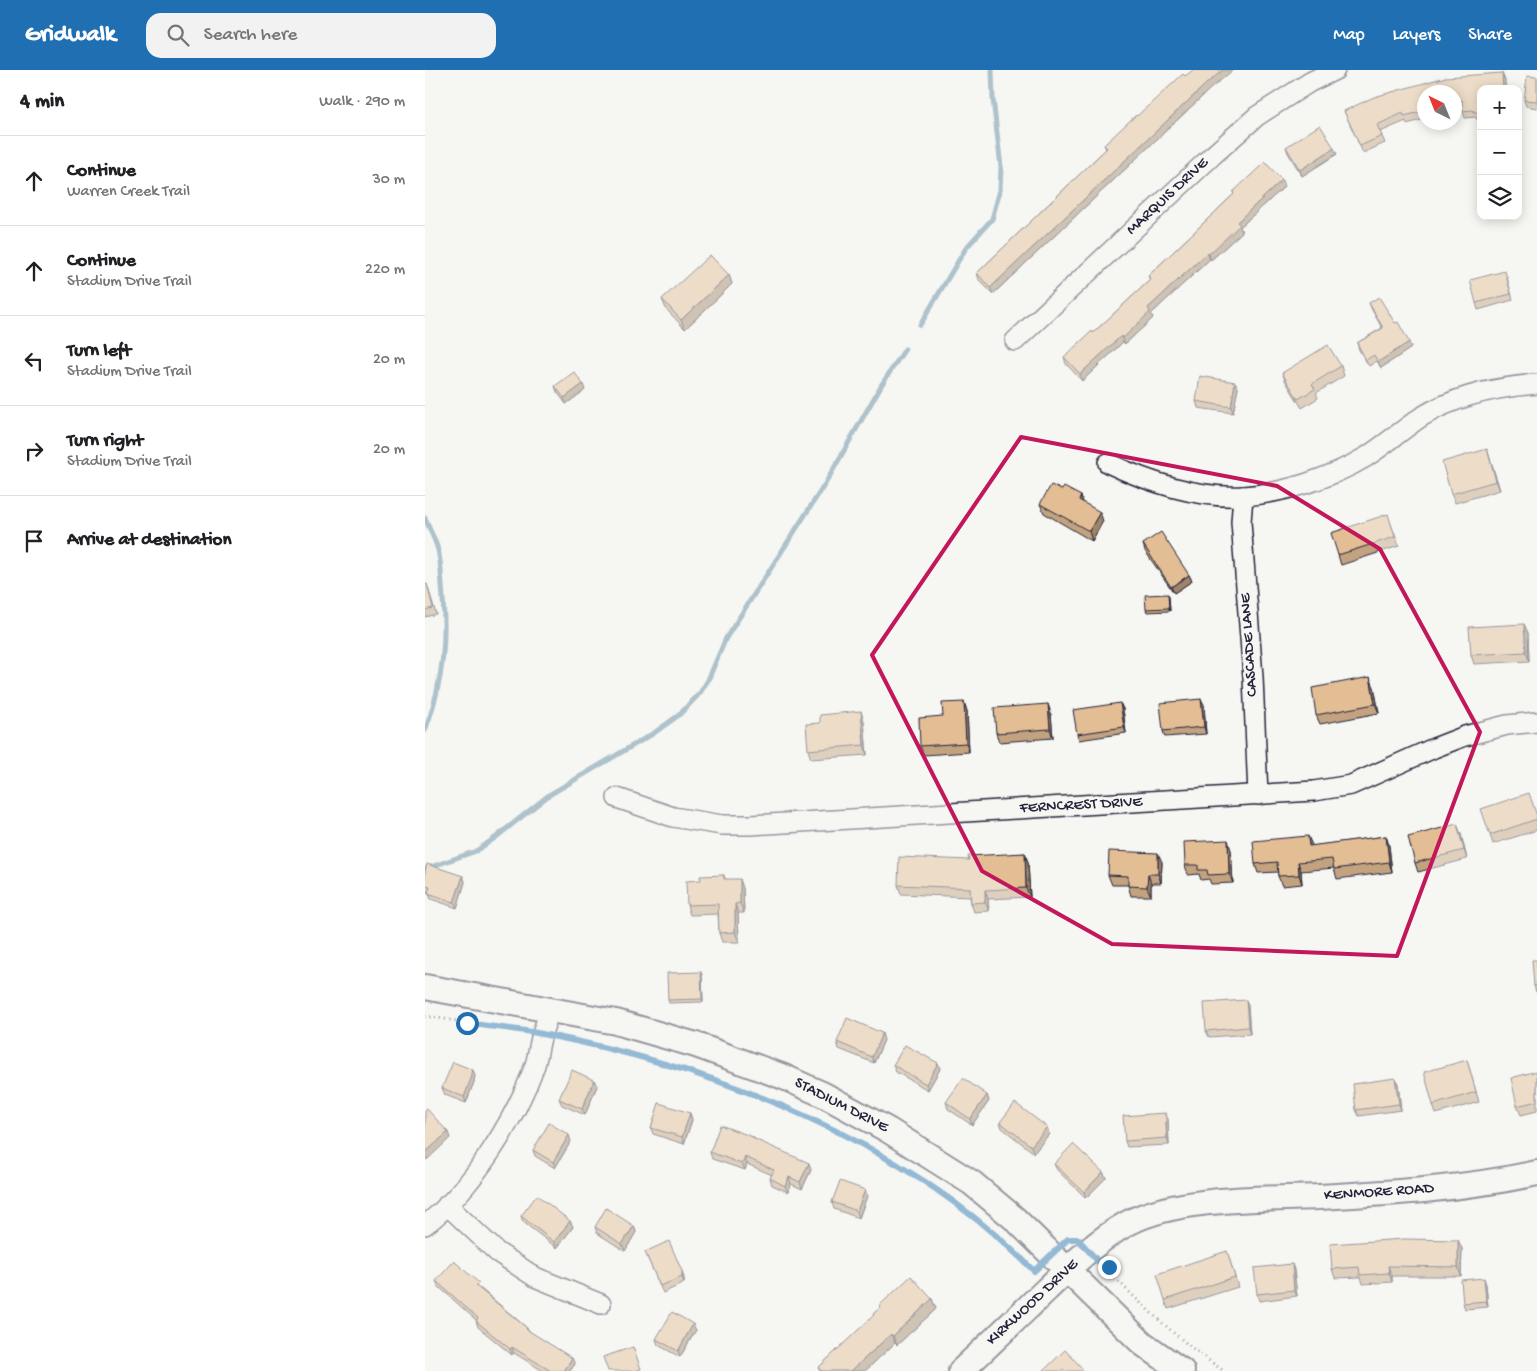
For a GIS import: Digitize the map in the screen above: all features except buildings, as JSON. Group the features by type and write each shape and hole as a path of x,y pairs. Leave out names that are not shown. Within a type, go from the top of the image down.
{"street":[{"name":"MARQUIS DRIVE","path":"1015,341 1257,116 1310,82 1335,70"},
{"path":"1109,463 1165,486 1196,492 1243,496 1297,486 1326,476 1366,457 1422,417 1461,399 1512,386 1537,384"},
{"name":"CASCADE LANE","path":"1243,496 1241,522 1253,687 1258,795"},
{"name":"FERNCREST DRIVE","path":"617,798 673,817 722,825 751,825 1314,791 1351,784 1465,736 1507,725 1537,722"},
{"name":"STADIUM DRIVE","path":"425,987 616,1022 696,1045 824,1095 888,1130 971,1183 1015,1219 1142,1343 1182,1371"},
{"path":"425,1225 438,1215 474,1175 504,1130 521,1098 535,1063 542,1034 551,1009"},
{"name":"KENMORE ROAD","path":"1220,1202 1448,1188 1537,1173"},
{"name":"KIRKWOOD DRIVE","path":"961,1371 1059,1262 1087,1252 1102,1239 1129,1222 1153,1212 1183,1206 1220,1202"},
{"path":"447,1205 497,1252 535,1277 601,1304"}],"path":[{"path":"425,1016 542,1034 621,1052 706,1076 837,1130 914,1175 968,1212 1034,1271 1059,1262"},
{"path":"1087,1252 1103,1267 1109,1267 1111,1274 1152,1315 1181,1340 1224,1371"}],"highlighted area":[{"path":"1021,437 1277,486 1380,549 1480,732 1397,956 1112,944 982,871 872,655"}],"waterway":[{"path":"920,325 966,248 992,219 1000,190 1001,167 993,99 992,70"},
{"path":"425,869 476,851 549,795 654,733 679,715 700,693 708,680 726,638 825,484 882,384 905,349"},
{"path":"425,518 439,554 444,623 443,659 440,677 425,731"}],"route":[{"path":"467,1023 542,1034 621,1052 706,1076 837,1130 914,1175 968,1212 1034,1271 1068,1239 1078,1239 1087,1252 1103,1267 1109,1267"}]}
